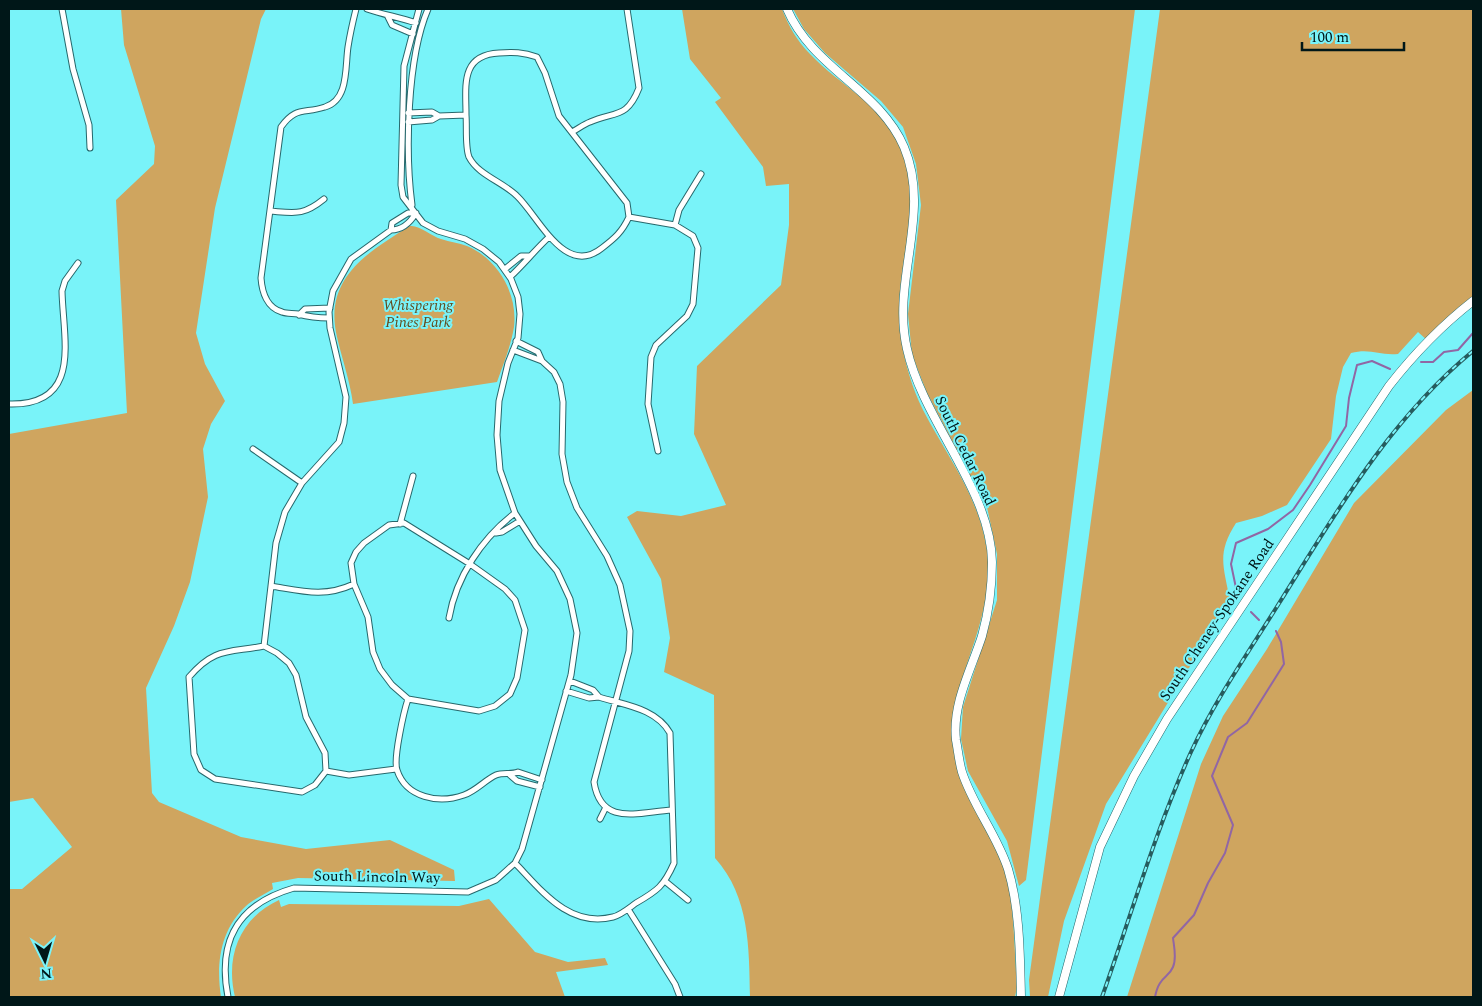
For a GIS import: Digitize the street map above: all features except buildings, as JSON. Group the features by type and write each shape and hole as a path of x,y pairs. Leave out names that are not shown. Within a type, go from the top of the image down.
{"street":[{"path":"62,9 73,69 90,126 90,148"},
{"path":"329,318 308,318 281,312 270,304 262,292 261,278 281,127 288,117 300,110 324,108 336,102 343,87 348,47 356,9"},
{"path":"367,9 388,17 395,16 422,26"},
{"name":"South Lincoln Way","path":"228,997 225,954 234,929 252,907 272,894 294,888 468,892 496,880 515,862 522,849 570,680 577,633 570,599 557,571 536,546 515,513 500,470 497,435 499,401 516,342 520,314 518,297 510,277 499,262 483,249 465,239 438,231 423,223 412,206 403,197 401,185 404,66 419,9"},
{"path":"412,206 409,184 413,68 419,37 428,9"},
{"path":"572,132 588,122 627,110 634,100 639,88 627,9"},
{"name":"South Cedar Road","path":"787,9 808,43 830,67 888,118 904,145 913,172 916,198 903,316 906,347 916,382 970,486 985,523 992,558 991,599 982,635 958,707 956,737 962,771 1000,849 1008,870 1013,896 1022,997"},
{"path":"388,17 392,25 419,37"},
{"path":"522,52 537,57 545,73 558,116 572,132 627,203 629,217 622,233 592,256 578,257 549,237 517,196 501,182 478,169 469,156 466,78 470,67 477,59 490,54 522,52"},
{"path":"402,113 432,112 439,116"},
{"path":"402,122 432,120 439,116 466,115"},
{"path":"675,224 679,210 702,174"},
{"path":"270,211 301,213 311,210 324,199"},
{"path":"391,230 392,223 408,213 416,213"},
{"path":"264,646 276,543 283,520 302,483 339,442 344,423 346,397 329,318 333,291 351,259 391,230 398,230 404,226 411,221 416,213"},
{"path":"629,217 675,224 693,236 698,248 698,265 693,304 687,316 656,345 651,356 648,404 658,451"},
{"path":"510,277 526,263 529,256 549,237"},
{"path":"504,269 521,256 529,256"},
{"path":"9,404 21,404 39,400 53,389 62,377 66,362 62,291 65,280 78,262"},
{"name":"South Cheney-Spokane Road","path":"1059,997 1100,847 1114,815 1154,739 1389,386 1408,362 1444,324 1473,301"},
{"path":"299,315 306,309 330,308"},
{"path":"516,342 538,352 542,361"},
{"path":"513,350 542,361 554,372 560,384 563,402 562,454 567,482 577,508 607,556 620,585 627,610 629,651 594,782 596,796 605,809 614,813 672,810"},
{"path":"253,449 302,483"},
{"path":"400,524 413,476"},
{"path":"449,618 456,587 470,564 481,547 496,532 499,525 515,513"},
{"path":"496,532 502,532 520,521"},
{"path":"404,524 470,564 506,589 515,600 521,615 525,630 517,678 510,694 495,706 479,711 408,699 392,685 380,669 373,652 368,617 354,584 351,563 356,552 389,526 404,524"},
{"path":"271,586 321,594 337,592 354,584"},
{"path":"264,646 277,653 288,663 296,675 306,717 326,753 326,771 315,785 302,792 215,779 200,770 194,754 189,677 203,661 219,653 264,646"},
{"path":"515,862 540,890 566,912 596,919 615,917 658,890 666,882 674,863 670,733 664,722 655,714 599,696 593,690 570,680"},
{"path":"566,691 589,698 599,696"},
{"path":"408,699 402,716 396,769 408,789 424,797 448,798 465,795 498,774 510,775 518,772 542,780"},
{"path":"326,771 350,775 396,769"},
{"path":"510,775 517,780 540,787"},
{"path":"600,820 605,809"},
{"path":"666,882 688,900"},
{"path":"628,909 675,984 680,997"}],"green space":[{"path":"121,9 266,9 261,19 215,208 196,333 205,364 225,401 211,424 203,449 208,497 190,582 174,626 146,688 152,793 159,802 241,837 306,849 390,840 454,870 455,881 298,878 272,883 273,889 255,899 237,915 225,937 219,972 221,997 9,997 9,889 22,889 72,847 33,798 9,802 9,434 127,413 116,200 154,164 155,146 124,45"},
{"path":"682,9 782,9 793,33 805,49 873,108 884,120 901,149 908,173 910,220 900,291 901,339 912,384 919,402 969,492 982,527 986,545 988,560 987,590 977,635 956,700 952,737 960,772 993,837 1005,870 1011,899 1014,929 1017,987 1015,997 750,997 748,942 741,906 727,873 715,858 714,695 664,672 670,638 661,579 627,517 637,511 681,516 726,505 694,434 697,366 781,285 789,225 789,184 766,186 763,167 715,102 721,98 690,59"},
{"path":"793,9 1135,9 1026,880 1019,886 1007,841 968,771 961,739 963,707 997,600 997,554 987,507 927,393 912,355 908,314 921,205 916,164 903,127 881,101 825,53 804,29"},
{"path":"1160,9 1473,9 1473,301 1428,341 1418,332 1398,354 1364,351 1351,353 1343,367 1336,396 1331,439 1287,505 1262,516 1236,523 1226,543 1223,561 1230,601 1106,804 1064,921 1048,997 1030,997 1029,980"},
{"name":"Whispering Pines Park","path":"410,226 418,227 437,238 467,246 478,252 497,269 504,279 513,302 514,327 509,348 497,382 353,404 337,337 334,316 337,298 343,283 352,269 379,246"},
{"path":"1473,390 1473,997 1127,997 1201,764 1223,716 1267,649 1354,503 1446,410"},
{"path":"489,899 535,952 568,962 605,958 608,965 556,972 565,997 235,997 232,967 234,953 239,940 245,928 254,917 279,900 281,907 289,904 459,906"}],"waterway":[{"path":"1421,362 1433,362 1444,352 1458,350 1473,333"},
{"path":"1236,588 1231,564 1236,543 1268,529 1293,510 1310,485 1346,426 1349,398 1357,365 1372,361 1390,369"},
{"path":"1251,612 1259,620"},
{"path":"1155,997 1161,981 1171,971 1174,964 1173,938 1194,915 1208,883 1225,853 1233,825 1212,776 1228,737 1247,723 1284,664 1281,642 1276,631"}],"railway":[{"path":"1102,997 1166,812 1191,752 1210,714 1365,470 1415,407 1473,351"}]}
